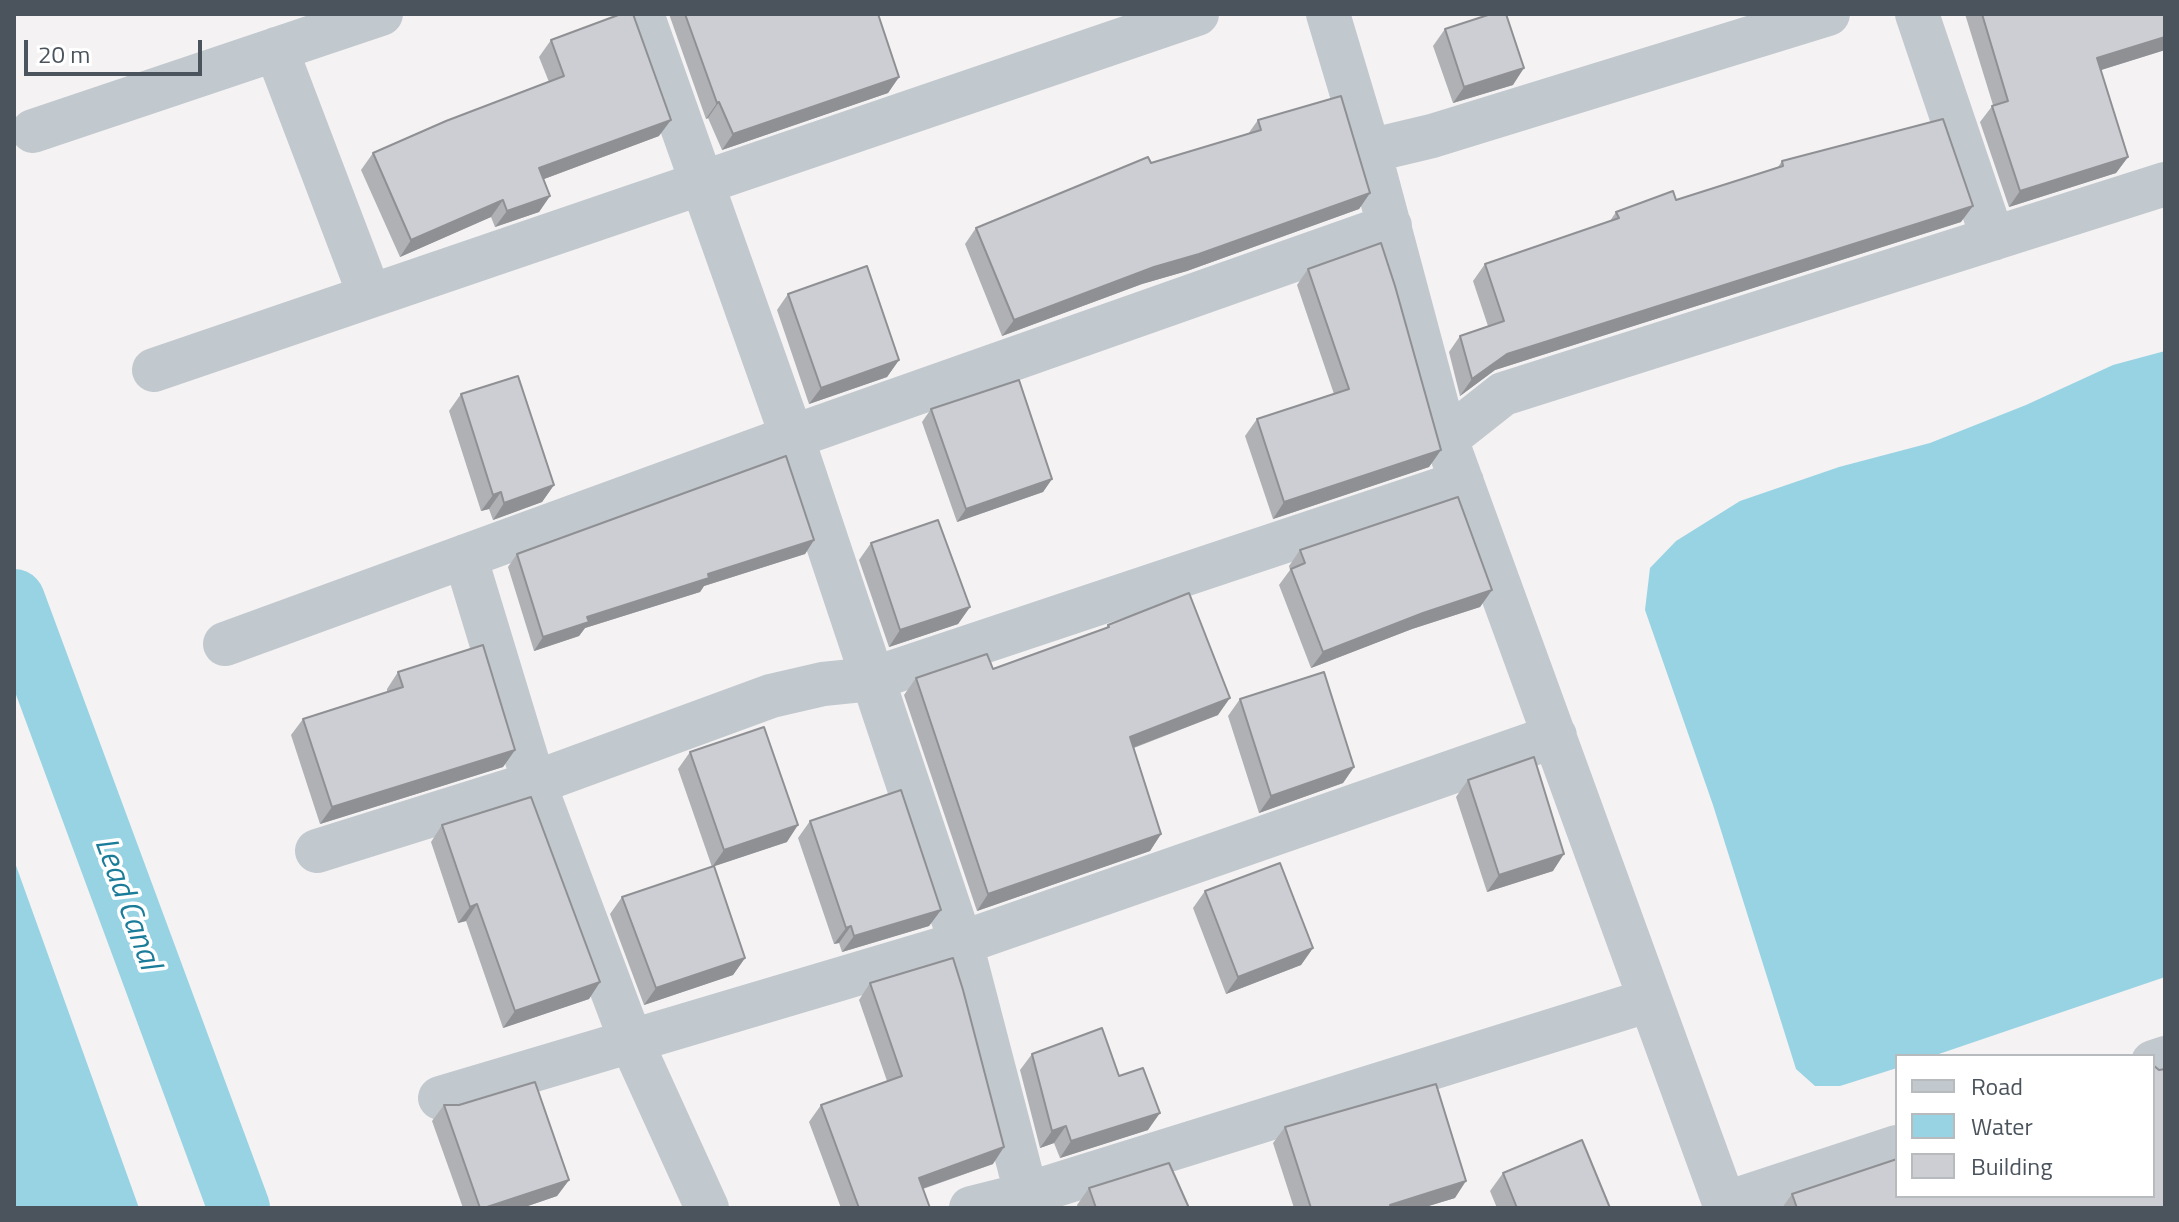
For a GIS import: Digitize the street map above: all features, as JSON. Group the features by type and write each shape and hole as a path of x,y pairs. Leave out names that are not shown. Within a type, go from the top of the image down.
{"street":[{"path":"33,131 381,14"},
{"path":"642,14 792,437 961,943 1028,1201"},
{"path":"154,370 1197,14"},
{"path":"1328,14 1390,226 1446,439 1725,1206 1895,1148"},
{"path":"1369,151 1432,136 1828,14"},
{"path":"1917,14 1993,239"},
{"path":"276,49 370,296"},
{"path":"1446,439 1503,394 2165,184"},
{"path":"225,644 792,437 1390,226"},
{"path":"317,851 534,783 771,696 823,684 872,679 1462,482"},
{"path":"465,556 534,783 631,1041 707,1208"},
{"path":"440,1098 961,943 1555,736"},
{"path":"971,1208 1028,1201 1650,1000"}],"water":[{"path":"2165,351 2165,977 1939,1054 1895,1054 1895,1069 1840,1086 1815,1086 1796,1069 1713,805 1645,610 1650,568 1676,541 1740,501 1839,467 1930,443 2026,405 2113,365"},
{"path":"14,860 139,1208 14,1208"}],"building":[{"path":"621,14 633,14 671,120 539,168 550,196 507,211 503,200 411,240 373,153 564,76 551,40"},
{"path":"685,14 878,14 899,77 733,134 717,103"},
{"path":"1491,14 1506,14 1524,68 1464,87 1445,29"},
{"path":"1982,14 2165,14 2165,37 2097,58 2128,157 2020,191 1992,106 2008,101"},
{"path":"1341,96 1370,193 1154,267 1014,320 976,228 1148,157 1151,163 1261,130 1258,120"},
{"path":"1943,119 1973,206 1507,354 1472,379 1460,336 1504,321 1485,264 1619,218 1616,212 1673,191 1676,200 1783,166 1782,161"},
{"path":"1381,243 1441,450 1284,502 1257,419 1349,389 1308,269"},
{"path":"867,266 899,360 821,388 788,294"},
{"path":"518,376 554,485 504,503 501,492 493,495 461,394"},
{"path":"1019,380 1052,479 966,509 931,409"},
{"path":"786,456 814,540 587,617 589,622 543,637 517,554"},
{"path":"1458,497 1492,590 1323,652 1291,569 1305,563 1300,550"},
{"path":"938,520 970,607 900,630 871,543"},
{"path":"1189,593 1230,698 1130,737 1161,834 988,894 916,678 987,654 993,669 1109,627"},
{"path":"483,645 515,750 332,807 303,719 403,687 398,672"},
{"path":"1324,672 1354,767 1271,796 1240,699"},
{"path":"764,727 798,825 724,850 690,752"},
{"path":"1534,757 1564,854 1499,875 1468,780"},
{"path":"901,790 941,910 854,936 851,926 846,928 810,821"},
{"path":"531,797 600,982 515,1011 477,904 470,907 442,825"},
{"path":"1280,863 1313,948 1238,977 1205,891"},
{"path":"714,866 745,958 656,988 622,897"},
{"path":"953,958 1004,1147 919,1178 930,1208 859,1208 821,1105 902,1076 870,983"},
{"path":"1102,1028 1119,1076 1143,1068 1160,1113 1071,1141 1066,1126 1052,1131 1032,1054"},
{"path":"2155,1067 2165,1069 2165,1208 1797,1208 1792,1194 1895,1160 1895,1198 2155,1198"},
{"path":"535,1082 569,1180 480,1208 444,1105 459,1105"},
{"path":"1436,1084 1466,1181 1390,1205 1392,1208 1311,1208 1285,1127"},
{"path":"1582,1140 1610,1208 1517,1208 1503,1173"},
{"path":"1169,1163 1189,1208 1096,1208 1089,1188"}],"waterway":[{"name":"Lead Canal","path":"14,600 239,1208"}]}
